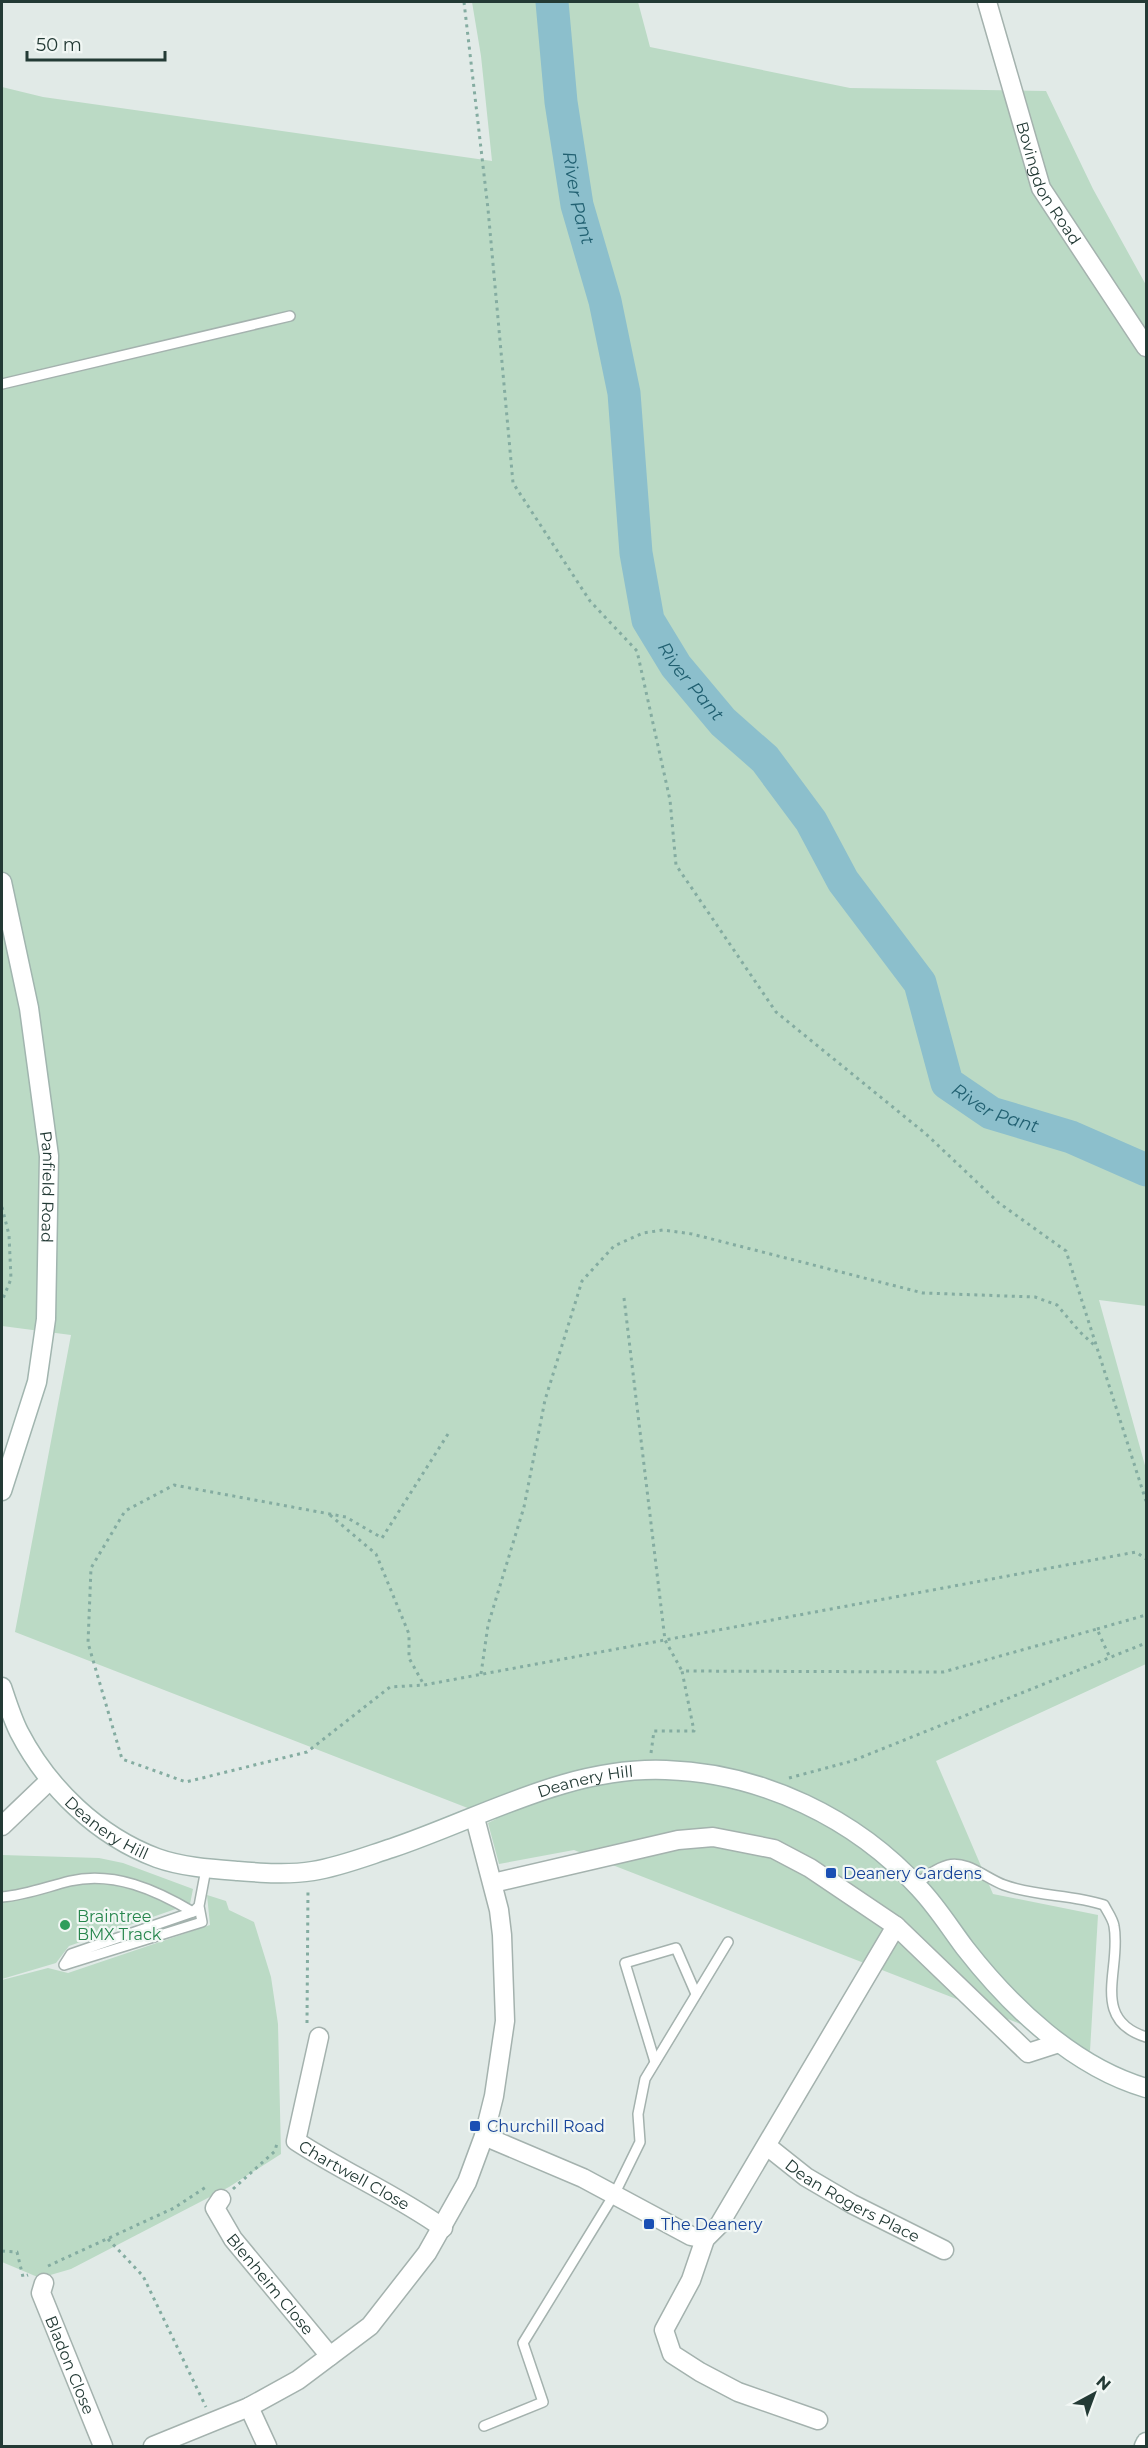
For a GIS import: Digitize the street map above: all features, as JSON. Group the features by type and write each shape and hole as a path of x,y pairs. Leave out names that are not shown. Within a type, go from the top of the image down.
{"street":[{"name":"Bovingdon Road","path":"987,2 1041,188 1146,347"},
{"name":"Panfield Road","path":"2,882 29,1008 49,1156 46,1319 37,1382 2,1491"},
{"path":"2,1687 19,1732 50,1780 2,1826"},
{"name":"Deanery Hill","path":"50,1780 108,1834 159,1859 207,1869 277,1874 308,1872 392,1848 554,1786 580,1779 619,1772 649,1770 710,1775 758,1786 834,1818 871,1844 917,1885 993,1981 1059,2043 1117,2079 1146,2088"},
{"path":"153,2446 249,2407 298,2380 370,2326 427,2253 467,2182 484,2136 499,2068 505,2021 502,1935 493,1883 475,1818"},
{"path":"493,1883 678,1840 712,1837 755,1844 792,1857 896,1926 1028,2053 1059,2043"},
{"path":"818,2420 738,2392 672,2354 664,2330 691,2280 705,2239 719,2224 767,2146 896,1926"},
{"name":"Chartwell Close","path":"313,2033 288,2145 414,2207 443,2228"},
{"path":"484,2136 615,2193 691,2236 705,2239"},
{"name":"Dean Rogers Place","path":"767,2146 815,2183 944,2250"},
{"name":"Blenheim Close","path":"215,2205 233,2239 330,2356"},
{"name":"Bladon Close","path":"40,2275 41,2293 103,2446"},
{"path":"249,2407 267,2446"},
{"path":"1144,2446 1146,2442"}],"lane":[{"path":"2,384 290,316"},
{"path":"917,1885 922,1879 949,1865 972,1868 1003,1885 1041,1896 1082,1897 1104,1905 1114,1925 1115,1956 1111,1990 1113,2009 1122,2024 1146,2037"},
{"path":"196,1909 71,1954 64,1965 202,1922 196,1909 207,1869"},
{"path":"2,1897 27,1895 70,1881 97,1877 122,1880 196,1909"},
{"path":"484,2426 543,2402 523,2343 615,2193 640,2142 640,2101 645,2079 728,1942"},
{"path":"655,2062 625,1963 676,1948 696,1994"}],"path":[{"path":"464,2 488,209 513,483 590,602 637,651 670,800 676,865 776,1012 926,1134 999,1203 1066,1251 1146,1501"},
{"path":"2,1207 9,1236 11,1279 2,1301"},
{"path":"481,1674 488,1625 524,1507 548,1389 582,1281 614,1246 643,1233 663,1230 692,1234 923,1293 1035,1297 1057,1305 1080,1332 1096,1346"},
{"path":"624,1298 665,1640 682,1671 694,1731 654,1731 649,1770"},
{"path":"448,1434 382,1538 346,1517 174,1485 125,1510 92,1568 88,1643 122,1759 186,1782 307,1752 390,1687 424,1684 481,1674 1136,1552 1146,1559"},
{"path":"328,1514 376,1554 409,1634 410,1658 424,1684"},
{"path":"682,1671 943,1672 1146,1615"},
{"path":"1097,1629 1110,1658"},
{"path":"758,1786 852,1761 1146,1643"},
{"path":"308,1872 308,2019 313,2033"},
{"path":"215,2205 275,2151 288,2145"},
{"path":"2,2251 17,2252 23,2277 40,2275 174,2208 207,2186"},
{"path":"108,2239 143,2276 201,2393 212,2422"}],"green space":[{"path":"472,2 638,2 650,47 850,88 1046,91 1093,189 1146,285 1146,1306 1099,1300 1146,1469 1146,1664 936,1761 993,1894 1098,1915 1090,2051 574,1850 499,1864 488,1823 496,1819 15,1632 71,1335 2,1326 2,87 43,97 492,161 481,56"},
{"name":"Braintree BMX Track","path":"2,1855 99,1858 123,1863 193,1889 190,1904 69,1946 56,1963 2,1979"},
{"path":"207,1895 226,1901 229,1910 254,1922 271,1977 278,2024 281,2154 229,2187 71,2269 40,2278 2,2262 2,1980 48,1968 68,1973 210,1925"}],"waterway":[{"name":"River Pant","path":"552,2 561,102 577,205 605,301 624,393 636,553 648,620 676,666 723,722 765,759 811,821 843,881 920,983 947,1083 991,1113 1071,1137 1146,1170"}],"place":[{"name":"Deanery Gardens","path":"831,1873"},
{"name":"Braintree BMX Track","path":"65,1925"},
{"name":"Churchill Road","path":"475,2126"},
{"name":"The Deanery","path":"649,2224"}]}
